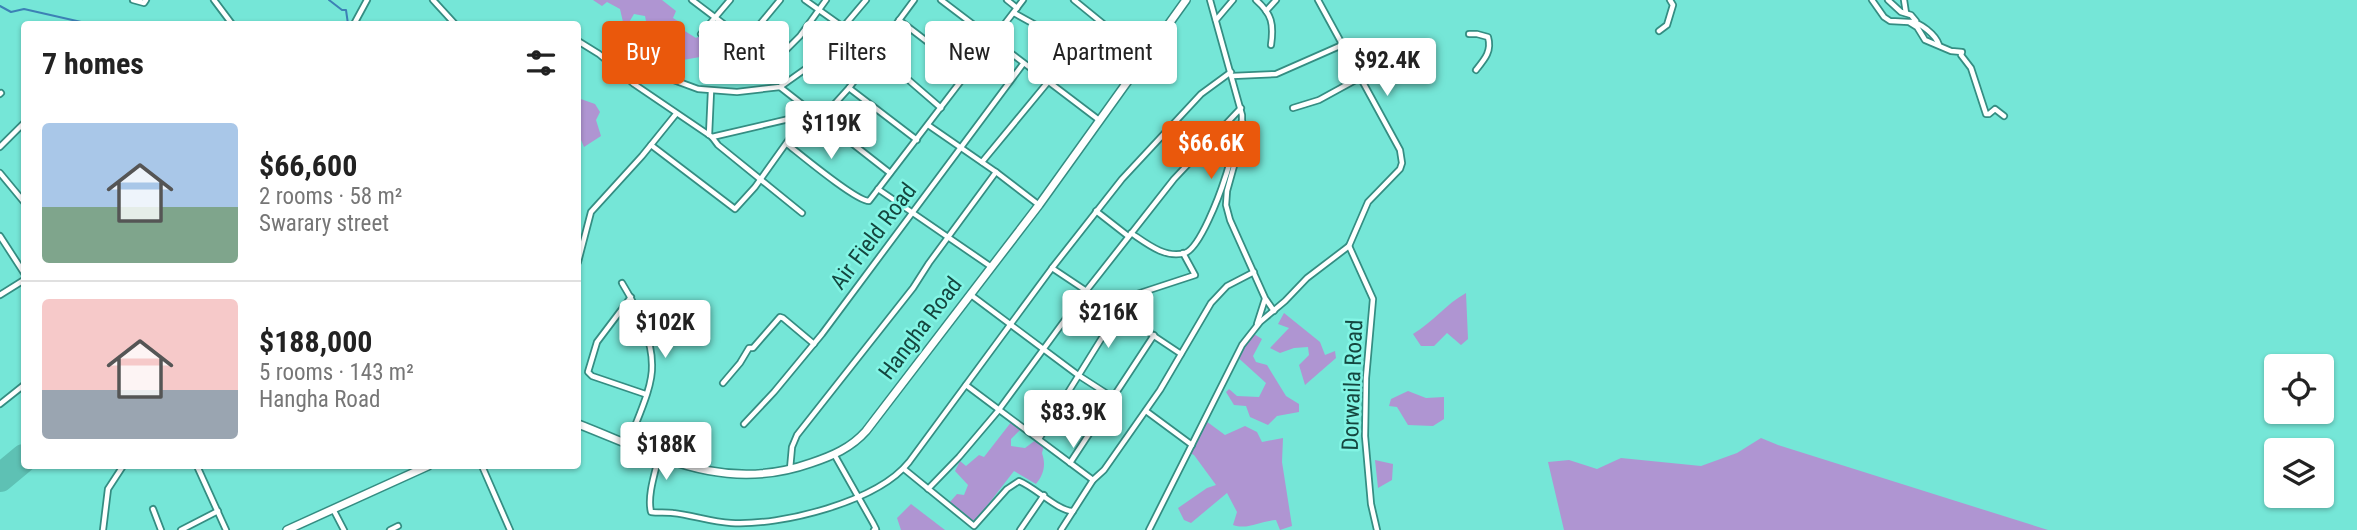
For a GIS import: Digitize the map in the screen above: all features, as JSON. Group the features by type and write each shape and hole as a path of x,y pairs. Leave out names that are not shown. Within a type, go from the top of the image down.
{"highway":[{"name":"Hangha Road","path":"1171,21 1186,0"},
{"name":"Hangha Road","path":"581,425 684,465 731,475 764,475 790,470 834,454 858,440 1039,205 1125,84"},
{"path":"287,530 421,469"}],"street":[{"path":"133,0 144,3 146,0"},
{"path":"214,0 230,21"},
{"path":"356,21 367,0"},
{"path":"433,0 452,21"},
{"path":"692,0 719,21"},
{"path":"712,21 730,0"},
{"path":"763,21 780,0"},
{"path":"805,0 835,21"},
{"path":"789,47 826,0"},
{"path":"848,21 866,0"},
{"path":"914,0 899,20 925,40"},
{"path":"941,0 968,21"},
{"path":"1007,0 1016,10 1034,21"},
{"path":"1007,21 1023,0"},
{"path":"1074,0 1100,21"},
{"path":"1210,0 1241,107 1242,137 1227,191 1226,205 1265,298 1274,311"},
{"path":"1216,20 1233,0"},
{"path":"1256,0 1273,25 1271,45"},
{"path":"1266,11 1276,0"},
{"path":"1149,530 1242,345 1257,326 1311,274 1349,246 1364,211 1379,190 1400,169 1402,156 1318,0"},
{"path":"1659,31 1667,25 1673,5 1670,0"},
{"path":"1872,0 1884,17 1891,21 1916,21"},
{"path":"1888,0 1934,35 1939,46"},
{"path":"1904,0 1906,13"},
{"path":"1909,22 1917,27 1925,40 1962,52 1961,55 1971,68 1986,114 1995,109 2004,116"},
{"path":"1469,34 1488,37 1490,45 1489,52 1476,70"},
{"path":"581,42 634,84 711,137 802,213"},
{"path":"659,456 650,508 654,513 673,513 729,523 764,523 811,513 857,497 889,480 904,468 1096,211 1149,148 1206,89 1232,74 1276,74 1342,45"},
{"path":"1014,57 1028,68"},
{"name":"Air Field Road","path":"744,424 814,344 1023,64"},
{"path":"682,84 711,91 737,92 780,87 803,71"},
{"path":"1293,108 1319,100 1361,77"},
{"path":"911,82 941,108"},
{"path":"821,119 852,84"},
{"path":"787,144 865,201 869,201 958,84"},
{"path":"982,163 1046,84"},
{"path":"1051,84 1099,120"},
{"path":"780,87 809,113 821,119 890,173"},
{"path":"849,88 917,140"},
{"path":"711,91 708,128 711,137"},
{"path":"928,489 999,411 1086,290 1174,179 1241,107"},
{"path":"711,137 809,113"},
{"path":"651,145 734,208 741,204 760,180 809,113"},
{"path":"581,250 591,212 676,114"},
{"path":"1096,211 1129,235 1159,250 1188,252 1197,241 1220,190 1242,120"},
{"path":"928,125 1039,205"},
{"path":"0,148 21,126"},
{"path":"790,470 792,447 797,435 879,333 996,172"},
{"path":"0,173 21,198"},
{"path":"878,189 990,266"},
{"path":"1220,190 1227,191"},
{"path":"0,236 21,268"},
{"name":"Dorwaila Road","path":"1349,246 1373,299 1366,378 1365,436 1371,504 1377,530"},
{"path":"1131,296 1195,275 1182,253"},
{"path":"1052,268 1181,354"},
{"path":"1060,530 1093,480 1104,470 1146,411 1211,303 1227,286 1254,272"},
{"path":"0,295 21,282"},
{"path":"622,283 631,296 647,337 652,372 628,444"},
{"path":"971,295 1112,397"},
{"path":"631,296 597,342 588,372 592,376 645,394"},
{"path":"1257,326 1265,298"},
{"path":"1039,439 1118,312"},
{"path":"723,383 749,348 753,348 780,317 814,344"},
{"path":"1070,463 1154,335"},
{"path":"966,385 1093,480"},
{"path":"0,404 21,387"},
{"path":"1146,411 1192,444"},
{"path":"834,454 876,530"},
{"path":"904,468 975,526 1015,482 1022,482 1065,511 1074,511"},
{"path":"103,530 108,489 121,469"},
{"path":"198,469 226,530"},
{"path":"483,469 510,530"},
{"path":"1020,530 1044,495"},
{"path":"332,508 344,530"},
{"path":"153,509 160,530"},
{"path":"181,530 218,511"},
{"path":"390,530 398,526"}],"shaded area":[{"path":"593,0 662,0 676,11 673,18 678,21 646,21 645,16 634,14 630,21 623,21 620,9 607,2 602,6"},
{"path":"685,31 696,38 699,36 699,57 685,60"},
{"path":"581,99 595,104 600,112 596,120 601,136 584,147 581,140"},
{"path":"1466,293 1468,339 1461,345 1447,333 1434,346 1421,346 1413,334"},
{"path":"1284,313 1320,342 1325,355 1335,351 1336,358 1305,385 1299,365 1309,355 1308,347 1280,353 1270,348 1289,328 1278,324"},
{"path":"1254,334 1262,339 1253,356 1256,362 1267,365 1286,396 1299,404 1299,412 1277,416 1268,425 1250,417 1246,406 1234,405 1226,392 1229,389 1237,396 1259,397 1266,383 1234,354"},
{"path":"1408,391 1426,398 1444,397 1444,419 1433,426 1408,425 1397,407 1389,406 1391,399"},
{"path":"1012,421 1022,428 1011,439 1011,446 1025,448 1037,439 1044,446 1042,473 1036,484 1014,471 973,524 949,503 957,494 964,495 968,485 955,471 960,461 966,466 979,455 984,457"},
{"path":"1206,421 1225,435 1245,426 1257,432 1262,442 1283,438 1282,462 1292,526 1280,530 1276,520 1249,526 1233,525 1237,512 1227,493 1191,523 1184,520 1178,508 1216,485 1194,455 1185,451"},
{"path":"1761,438 2048,530 1564,530 1548,462 1569,460 1597,469 1621,458 1701,466 1737,453"},
{"path":"1375,460 1393,464 1392,480 1378,488"},
{"path":"911,504 945,530 901,530 897,518"}],"waterway":[{"path":"329,0 346,10 348,21"},
{"path":"0,6 11,12 24,9 77,21"}],"runway":[{"path":"0,478 21,460"}]}
